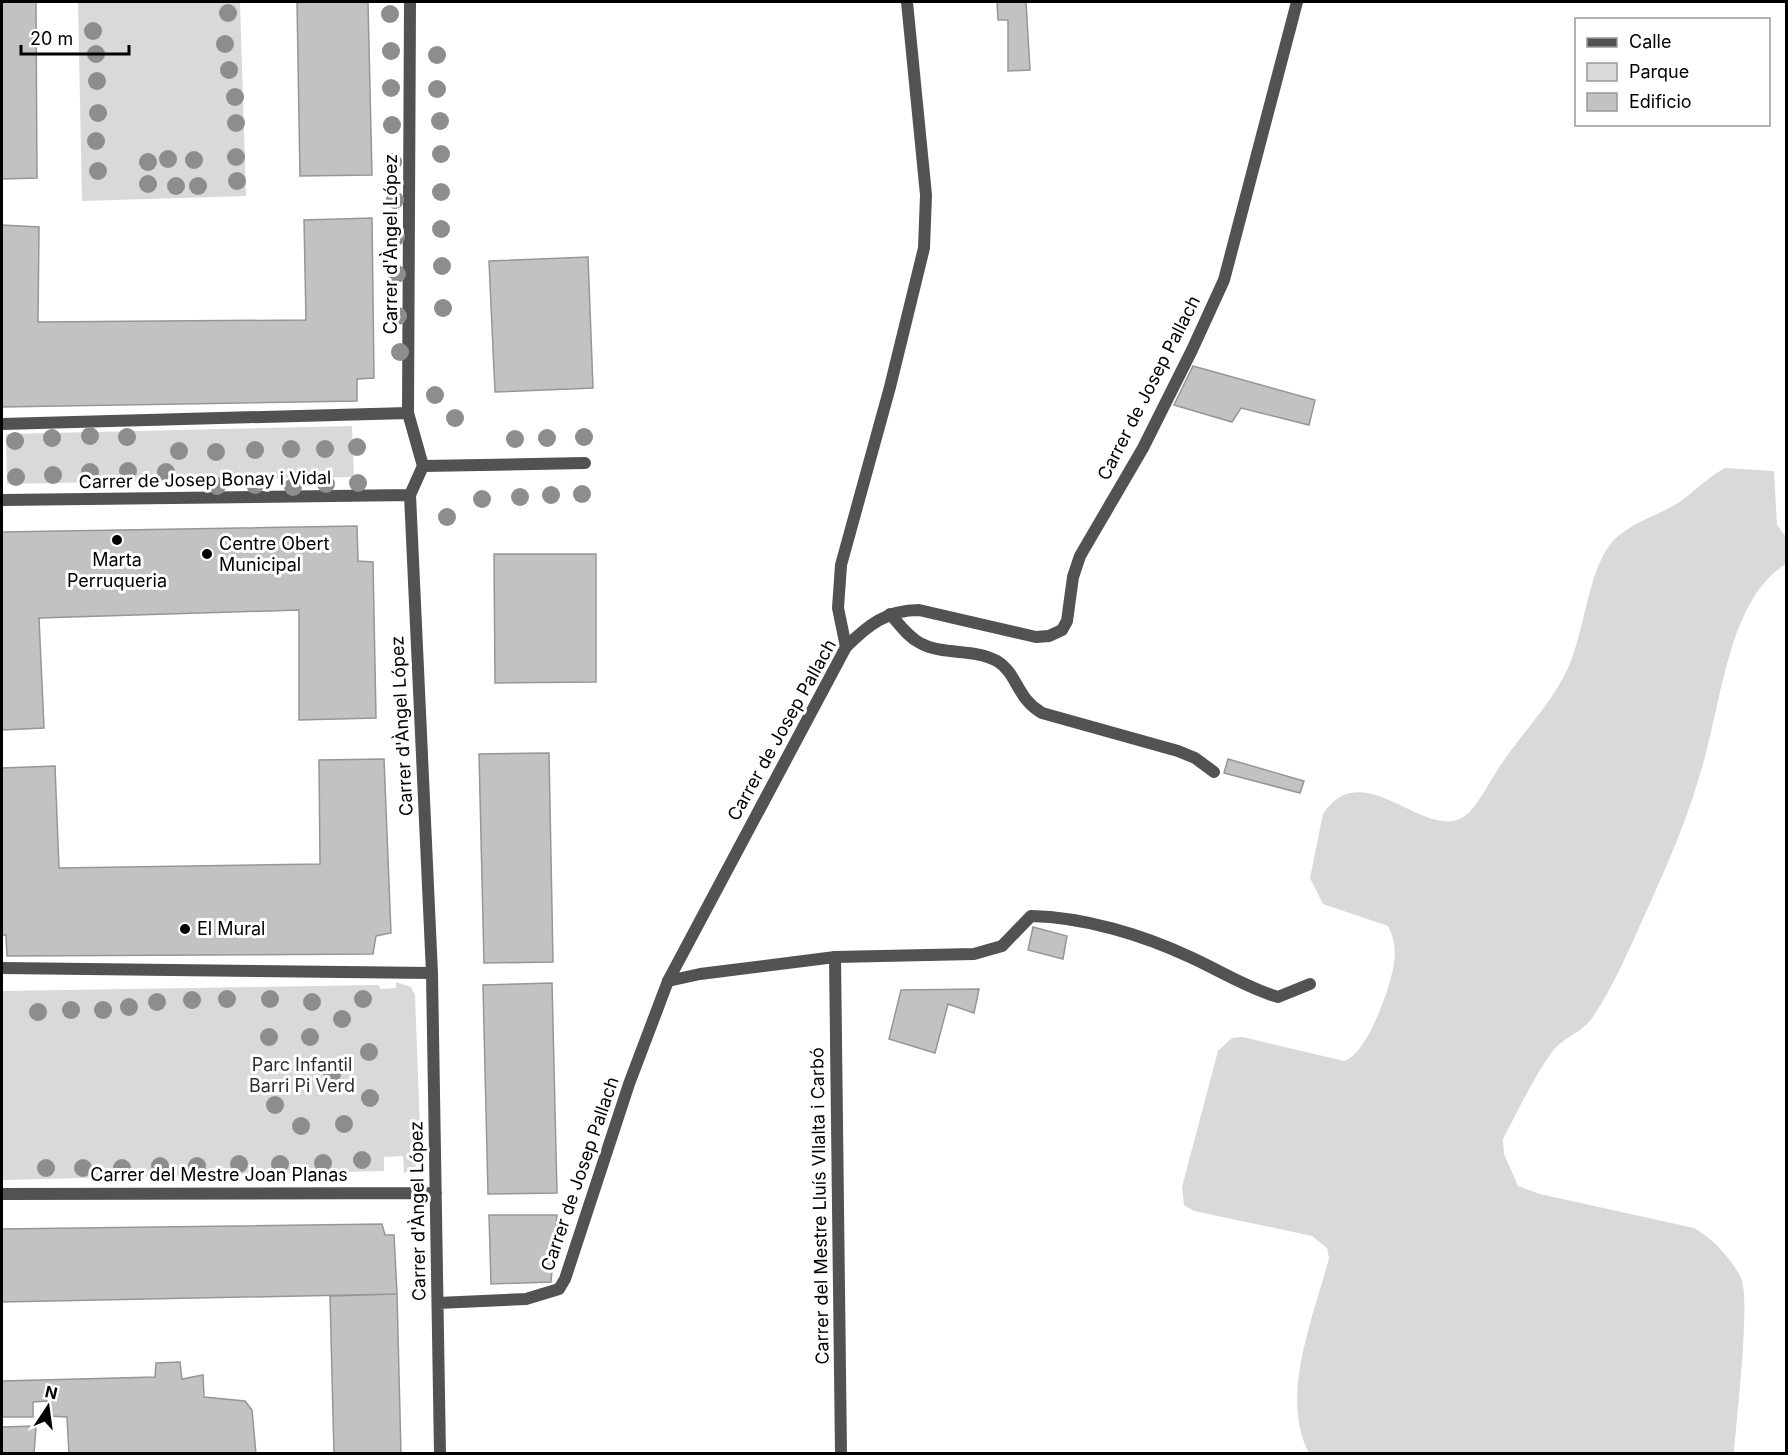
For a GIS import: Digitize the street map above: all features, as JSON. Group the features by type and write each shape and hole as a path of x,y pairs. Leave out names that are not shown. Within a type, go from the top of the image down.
{"street":[{"name":"Carrer d'Àngel López","path":"410,2 408,413 423,466 410,495 432,973 440,1454"},
{"path":"846,647 838,608 841,565 890,387 924,248 926,195 907,2"},
{"name":"Carrer de Josep Pallach","path":"438,1303 526,1299 559,1289 565,1279 629,1084 668,981 846,647 876,620 890,614 919,610 1036,637 1049,636 1062,630 1067,621 1073,577 1080,556 1143,448 1224,280 1297,2"},
{"path":"2,424 408,413"},
{"path":"423,466 585,463"},
{"name":"Carrer de Josep Bonay i Vidal","path":"2,500 410,495"},
{"path":"890,614 921,643 988,657 1000,663 1011,675 1022,698 1030,706 1042,712 1178,751 1195,758 1214,772"},
{"path":"668,981 835,957 974,954 1002,946 1031,916 1045,916 1127,933 1188,956 1278,997 1310,984"},
{"name":"Carrer del Mestre Lluís VIlalta i Carbó","path":"835,957 842,1454"},
{"path":"2,968 432,973"},
{"name":"Carrer del Mestre Joan Planas","path":"2,1194 436,1193"}],"green space":[{"path":"78,2 240,2 246,196 82,201"},
{"path":"352,426 354,477 7,484 6,434"},
{"path":"1725,468 1774,471 1777,525 1786,537 1786,564 1767,580 1752,601 1739,626 1691,802 1670,858 1621,966 1593,1017 1584,1027 1556,1047 1545,1062 1503,1139 1504,1154 1518,1186 1540,1194 1694,1228 1715,1243 1727,1256 1741,1278 1744,1290 1742,1362 1734,1453 1309,1453 1301,1431 1297,1407 1298,1382 1308,1330 1329,1258 1327,1248 1312,1236 1194,1211 1184,1205 1182,1187 1218,1051 1232,1038 1243,1037 1344,1061 1353,1056 1369,1033 1383,1003 1392,974 1394,944 1388,926 1323,904 1310,878 1323,814 1339,798 1357,792 1376,795 1433,819 1450,821 1471,811 1502,763 1550,699 1566,672 1597,570 1609,546 1623,532 1678,503"},
{"name":"Parc Infantil Barri Pi Verd","path":"396,982 411,987 415,995 421,1156 414,1169 404,1173 403,1156 384,1157 384,1171 2,1180 2,991 379,985 380,989 396,988"}],"building":[{"path":"2,2 36,2 37,178 2,179"},
{"path":"297,2 368,2 372,175 300,176"},
{"path":"997,2 1026,2 1030,70 1008,71 1008,20 998,20"},
{"path":"372,218 374,378 357,379 357,401 2,407 2,225 39,227 38,322 306,320 304,220"},
{"path":"588,257 593,388 495,392 489,261"},
{"path":"1193,366 1315,400 1309,425 1241,408 1232,422 1174,405"},
{"path":"357,526 358,561 373,562 376,718 299,720 299,610 39,618 44,728 2,730 2,532"},
{"path":"494,554 596,554 596,682 495,683"},
{"path":"549,753 553,962 484,963 479,754"},
{"path":"384,759 391,933 376,936 373,954 7,956 6,935 2,935 2,768 55,766 59,868 320,864 319,760"},
{"path":"1228,759 1304,781 1300,793 1224,773"},
{"path":"1033,927 1067,936 1063,959 1028,950"},
{"path":"552,983 557,1193 488,1194 483,985"},
{"path":"979,989 974,1013 948,1004 935,1053 889,1039 901,990"},
{"path":"489,1215 557,1215 551,1282 491,1284"},
{"path":"382,1224 385,1235 394,1235 397,1294 2,1302 2,1229"},
{"path":"397,1294 401,1454 334,1454 330,1296"},
{"path":"180,1362 182,1379 203,1375 204,1397 245,1401 252,1410 256,1454 69,1454 67,1417 47,1416 48,1401 33,1402 33,1417 2,1417 2,1381 155,1377 156,1363"},
{"path":"36,1426 34,1454 2,1454 2,1427"}],"place":[{"name":"Marta Perruqueria","path":"117,540"},
{"name":"Centre Obert Municipal","path":"207,554"},
{"name":"El Mural","path":"185,929"}]}
